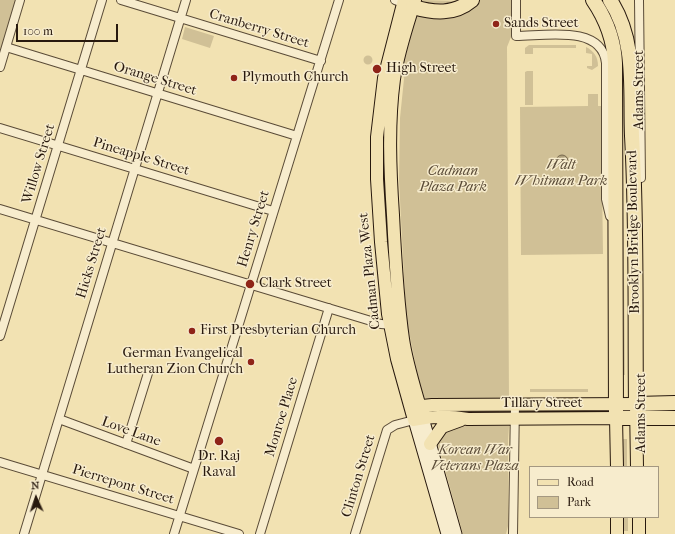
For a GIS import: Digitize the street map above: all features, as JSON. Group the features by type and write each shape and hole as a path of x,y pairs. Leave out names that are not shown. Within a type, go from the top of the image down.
{"highway":[{"path":"406,2 430,11 445,12 459,8 472,0"},
{"name":"Brooklyn Bridge Boulevard","path":"593,0 608,26 615,57 613,216"},
{"name":"Brooklyn Bridge Boulevard","path":"610,0 620,18 627,37 631,69 635,184 639,404"},
{"name":"Adams Street","path":"613,216 616,418"},
{"name":"Tillary Street","path":"639,404 675,403"},
{"name":"Tillary Street","path":"616,418 675,418"}],"main road":[{"name":"Cadman Plaza West","path":"406,2 396,68 390,132 396,325 407,358 415,406 423,420 456,534"},
{"name":"Tillary Street","path":"415,406 639,404"},
{"name":"Brooklyn Bridge Boulevard","path":"636,466 639,404"},
{"name":"Tillary Street","path":"423,420 450,417 468,419 616,418"},
{"name":"Adams Street","path":"616,418 616,466"},
{"path":"430,444 442,427 450,423 468,419"},
{"name":"Cadman Plaza West","path":"423,420 447,534"},
{"path":"617,518 618,534"},
{"path":"639,518 639,534"}],"street":[{"path":"0,67 20,0"},
{"name":"Willow Street","path":"0,336 102,0"},
{"name":"Cranberry Street","path":"121,0 321,61"},
{"name":"Hicks Street","path":"24,534 111,243 186,0"},
{"name":"Henry Street","path":"174,534 339,0"},
{"name":"Adams Street","path":"516,0 516,36 584,37 596,43 605,56 606,195 613,216"},
{"name":"Adams Street","path":"639,0 639,404"},
{"name":"Orange Street","path":"6,47 297,136"},
{"name":"Pineapple Street","path":"0,128 274,211"},
{"path":"0,210 381,324 396,325"},
{"name":"Monroe Place","path":"260,534 329,308"},
{"path":"126,444 149,370"},
{"path":"513,534 515,404"},
{"name":"Adams Street","path":"639,418 642,466"},
{"name":"Love Lane","path":"59,419 194,469"},
{"name":"Clinton Street","path":"355,534 386,433 391,426 423,420"},
{"name":"Pierrepont Street","path":"0,462 239,534"}],"green space":[{"path":"0,0 18,0 0,53"},
{"path":"418,0 460,1 453,6 423,6"},
{"name":"Cadman Plaza Park","path":"478,0 511,0 511,37 507,47 509,400 497,398 426,399 422,397 406,317 399,180 400,118 404,79 402,70 415,19 414,15"},
{"path":"185,27 214,36 210,48 182,39"},
{"path":"529,45 576,45 576,48 533,48 533,54 525,54 525,48"},
{"path":"586,47 593,52 597,60 598,66 592,70 587,68 587,66 592,66 592,54 586,53"},
{"path":"368,55 373,60 368,65 363,60"},
{"path":"533,71 533,105 525,105 525,72"},
{"name":"Walt Whitman Park","path":"588,94 598,94 598,106 601,106 603,254 521,255 520,107 588,106"},
{"path":"622,150 623,175 625,375 623,375"},
{"path":"530,389 588,389 588,392 530,392"},
{"path":"582,407 582,413 532,413 532,408"},
{"path":"434,408 499,408 499,413 434,413"},
{"name":"Korean War Veterans Plaza","path":"455,426 509,426 508,526 506,534 463,534 438,445 440,435"},
{"path":"621,439 627,439 627,466 622,466"},
{"path":"622,518 628,518 628,531 622,531"}],"shaded area":[{"path":"564,155 567,156 567,166 560,167 557,166 556,159 557,156"}],"place":[{"name":"Sands Street","path":"496,24"},
{"name":"High Street","path":"377,69"},
{"name":"Plymouth Church","path":"234,78"},
{"name":"Clark Street","path":"250,284"},
{"name":"First Presbyterian Church","path":"192,331"},
{"name":"German Evangelical Lutheran Zion Church","path":"251,362"},
{"name":"Dr. Raj Raval","path":"219,441"}]}
